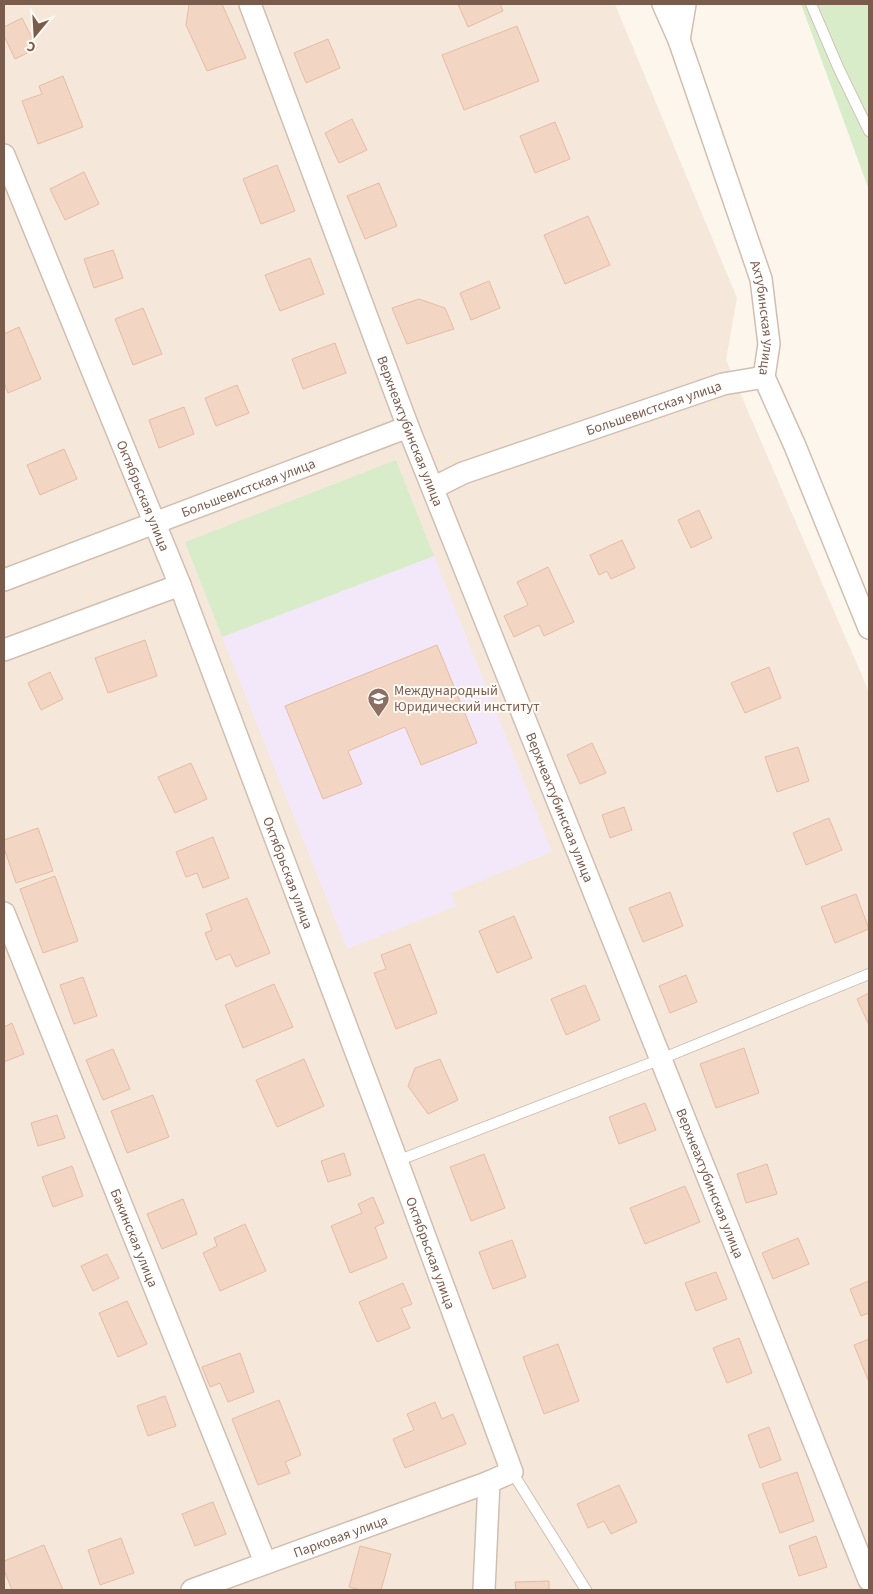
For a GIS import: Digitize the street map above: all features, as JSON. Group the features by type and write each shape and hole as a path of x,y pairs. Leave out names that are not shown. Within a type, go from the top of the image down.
{"street":[{"name":"Верхнеахтубинская улица","path":"250,4 408,426 869,1580"},
{"name":"Ахтубинская улица","path":"663,4 680,40 761,279 769,344 764,377 795,446 869,628"},
{"path":"680,40 685,4"},
{"name":"Октябрьская улица","path":"4,155 180,585 512,1472"},
{"name":"Большевистская улица","path":"433,488 463,473 723,384 764,377"},
{"name":"Большевистская улица","path":"4,580 408,426"},
{"path":"4,650 180,585"},
{"name":"Бакинская улица","path":"4,912 265,1562"},
{"path":"484,1590 489,1482 512,1472"},
{"name":"Парковая улица","path":"192,1590 489,1482"}],"lane":[{"path":"811,4 869,131"},
{"path":"397,1161 661,1059 869,974"},
{"path":"512,1472 586,1590"}],"shaded area":[{"path":"4,4 615,4 737,298 726,360 869,692 869,1590 4,1590"},
{"path":"434,556 552,852 451,893 456,906 347,949 222,637"}],"green space":[{"path":"801,4 869,4 869,190"},
{"path":"396,460 434,556 222,637 185,542"}],"building":[{"path":"189,4 222,4 246,58 207,71 186,25"},
{"path":"458,4 500,4 503,11 468,27"},
{"path":"22,18 37,48 15,59 4,36 4,27"},
{"path":"517,26 539,81 464,110 442,55"},
{"path":"328,39 340,68 306,83 294,53"},
{"path":"63,76 83,127 38,144 22,101 42,94 39,86"},
{"path":"352,119 367,150 339,163 325,133"},
{"path":"555,122 570,159 535,173 520,136"},
{"path":"277,165 295,211 261,224 243,179"},
{"path":"84,172 99,204 65,220 50,189"},
{"path":"379,183 397,226 365,239 347,196"},
{"path":"588,216 610,265 565,284 544,235"},
{"path":"113,250 123,278 94,288 84,259"},
{"path":"310,258 324,294 280,311 265,275"},
{"path":"489,281 500,308 471,320 460,293"},
{"path":"419,299 445,308 454,329 407,344 392,308"},
{"path":"143,308 162,354 133,365 115,319"},
{"path":"19,327 41,379 8,393 4,383 4,334"},
{"path":"335,343 346,373 303,389 292,359"},
{"path":"237,385 249,413 216,426 205,398"},
{"path":"184,407 194,434 159,448 149,420"},
{"path":"64,449 77,479 40,495 27,465"},
{"path":"699,510 712,538 691,548 678,520"},
{"path":"622,540 635,568 611,579 607,571 599,575 590,555"},
{"path":"548,567 574,622 544,636 539,625 514,637 504,616 528,605 517,582"},
{"path":"145,640 157,676 108,693 95,658"},
{"name":"Международный Юридический институт","path":"437,645 477,743 421,765 405,727 348,751 362,784 323,799 285,706"},
{"path":"769,667 781,698 745,713 731,683"},
{"path":"50,672 63,699 41,710 28,683"},
{"path":"592,743 606,773 580,784 567,755"},
{"path":"798,747 809,781 777,792 765,757"},
{"path":"191,763 207,799 175,813 158,777"},
{"path":"624,807 632,830 610,838 602,815"},
{"path":"829,818 842,850 806,865 793,833"},
{"path":"38,828 53,871 16,883 4,848 4,840"},
{"path":"213,837 229,878 203,888 197,873 186,877 176,852"},
{"path":"55,876 78,941 43,953 20,889"},
{"path":"670,892 683,926 643,942 629,908"},
{"path":"856,894 869,929 835,943 821,907"},
{"path":"247,898 270,953 236,967 230,954 216,960 205,933 212,930 206,914"},
{"path":"514,916 532,958 497,973 479,931"},
{"path":"410,944 437,1013 396,1029 374,973 386,969 381,955"},
{"path":"686,975 697,1002 670,1013 659,986"},
{"path":"83,977 97,1016 74,1024 60,985"},
{"path":"274,984 293,1027 243,1048 225,1005"},
{"path":"585,985 600,1020 566,1035 551,999"},
{"path":"869,993 869,1025 857,999"},
{"path":"12,1023 24,1054 4,1062 4,1027"},
{"path":"744,1048 759,1093 716,1108 700,1064"},
{"path":"113,1049 130,1089 103,1100 86,1060"},
{"path":"304,1059 324,1106 277,1127 256,1080"},
{"path":"440,1059 458,1100 428,1114 408,1086 415,1068"},
{"path":"153,1095 169,1137 127,1153 111,1111"},
{"path":"645,1103 656,1130 619,1144 609,1117"},
{"path":"57,1115 65,1138 38,1146 31,1123"},
{"path":"344,1153 351,1175 328,1182 321,1161"},
{"path":"484,1154 505,1208 471,1221 450,1167"},
{"path":"767,1164 777,1194 746,1203 737,1174"},
{"path":"72,1166 83,1196 53,1207 42,1177"},
{"path":"685,1186 700,1222 645,1244 630,1208"},
{"path":"373,1197 384,1223 375,1227 387,1258 350,1273 331,1226 362,1213 358,1204"},
{"path":"183,1199 197,1234 162,1249 147,1214"},
{"path":"245,1224 266,1271 220,1291 203,1253 217,1246 214,1238"},
{"path":"798,1238 809,1264 773,1279 762,1253"},
{"path":"512,1240 526,1277 493,1289 479,1252"},
{"path":"107,1254 119,1278 93,1291 81,1266"},
{"path":"716,1272 727,1299 696,1311 685,1283"},
{"path":"869,1281 869,1313 861,1316 850,1289"},
{"path":"403,1283 412,1304 401,1308 410,1328 377,1342 359,1302"},
{"path":"127,1301 147,1344 118,1357 99,1313"},
{"path":"739,1338 752,1373 727,1383 713,1348"},
{"path":"869,1339 869,1382 854,1345"},
{"path":"558,1344 579,1401 544,1414 523,1357"},
{"path":"240,1353 254,1392 228,1402 220,1383 210,1387 202,1367"},
{"path":"165,1396 176,1426 148,1436 137,1406"},
{"path":"279,1400 301,1455 285,1462 290,1473 258,1485 232,1419"},
{"path":"435,1402 442,1419 453,1414 466,1444 405,1468 393,1439 414,1430 407,1414"},
{"path":"769,1427 781,1460 760,1468 748,1435"},
{"path":"797,1472 814,1521 780,1533 762,1484"},
{"path":"619,1485 637,1522 611,1534 604,1521 588,1528 577,1504"},
{"path":"213,1502 226,1534 195,1546 182,1514"},
{"path":"816,1536 827,1567 799,1576 789,1546"},
{"path":"121,1538 134,1573 100,1585 88,1550"},
{"path":"44,1545 63,1590 12,1590 4,1570 4,1561"},
{"path":"360,1546 391,1554 381,1590 361,1590 349,1587"},
{"path":"549,1581 549,1590 516,1590 515,1582"}],"place":[{"name":"Международный Юридический институт","path":"378,717"}]}
